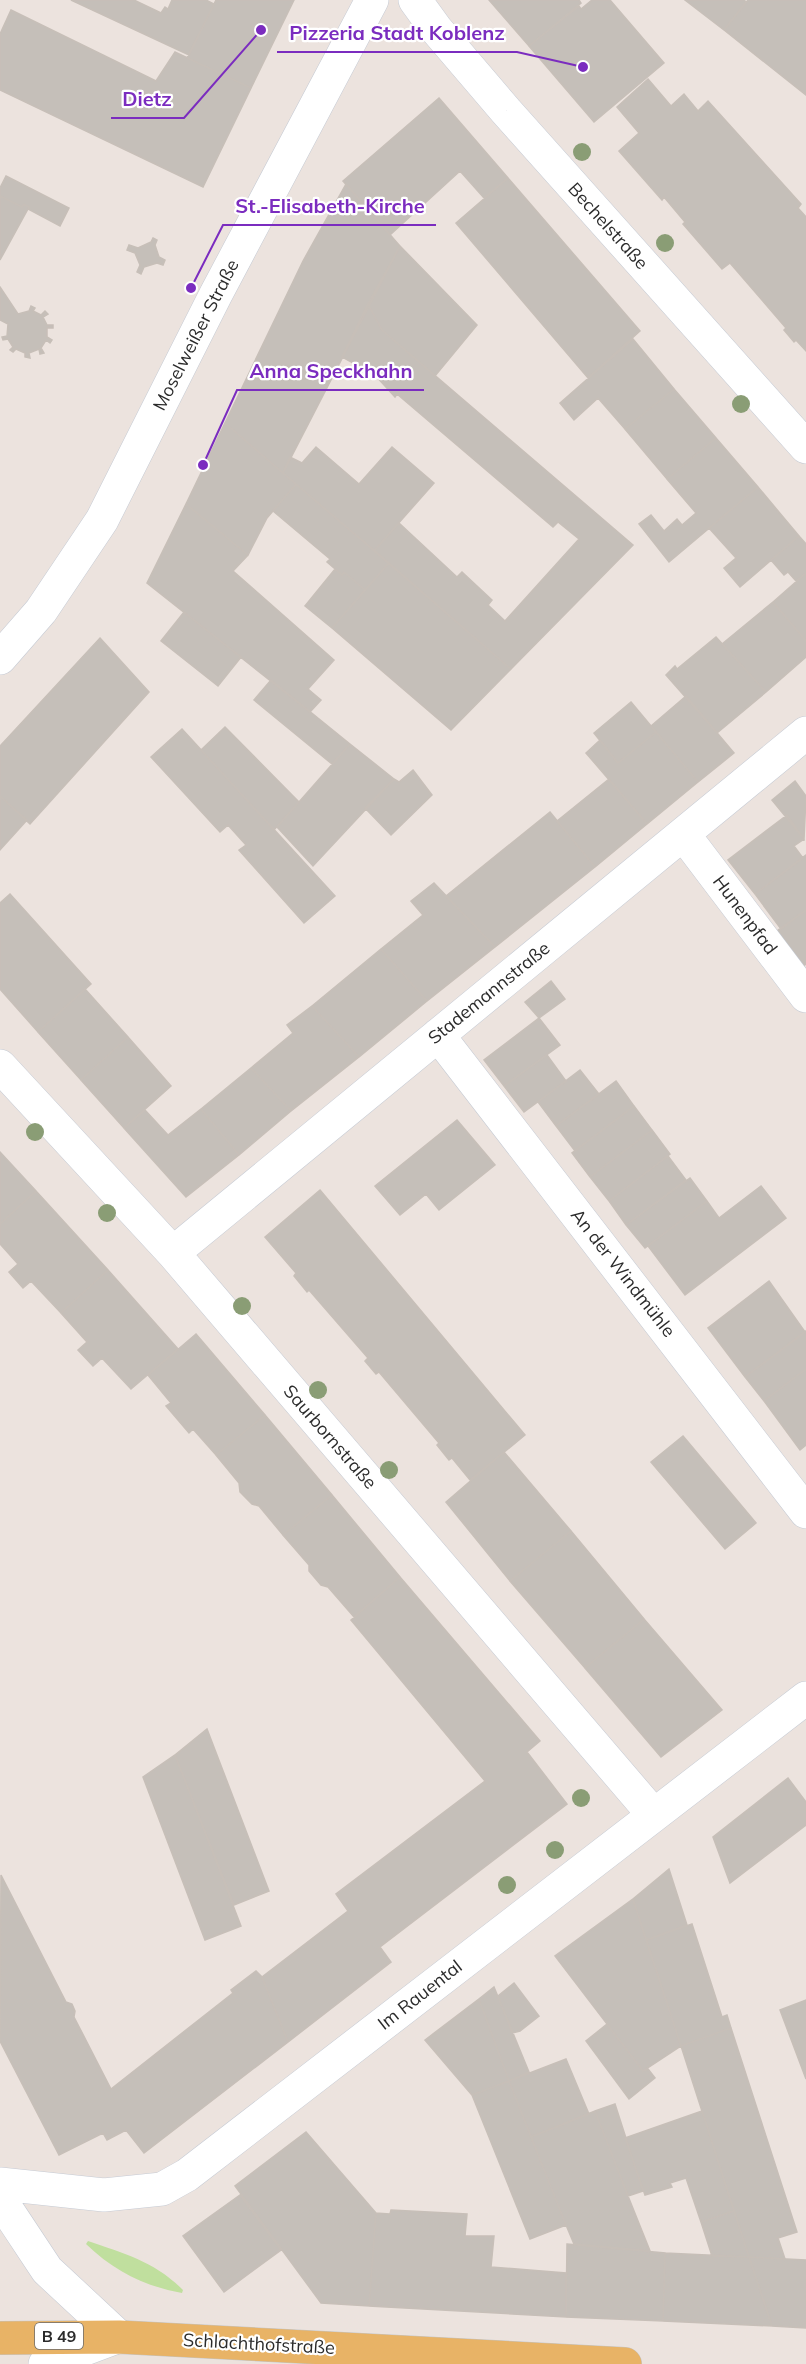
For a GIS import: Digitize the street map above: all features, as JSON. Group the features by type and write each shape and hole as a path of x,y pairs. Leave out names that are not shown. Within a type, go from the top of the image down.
{"main road":[{"name":"Schlachthofstraße","path":"0,2338 118,2337 625,2364"}],"street":[{"name":"Moselweißer Straße","path":"0,658 41,611 102,520 216,294 372,0"},
{"name":"Bechelstraße","path":"416,0 436,29 506,111 806,447"},
{"name":"Stademannstraße","path":"173,1253 806,733"},
{"name":"Hunenpfad","path":"684,835 806,996"},
{"name":"An der Windmühle","path":"438,1035 806,1512"},
{"name":"Saurbornstraße","path":"0,1066 173,1253 653,1814"},
{"name":"Im Rauental","path":"0,2184 104,2195 162,2189 197,2168 806,1698"},
{"path":"0,2199 47,2270 118,2337 45,2364"}],"green space":[{"path":"88,2241 150,2265 172,2280 183,2290 182,2293 142,2282 119,2270 86,2244"}],"building":[{"path":"71,0 134,0 161,13 165,7 168,9 172,0 206,0 214,4 189,55"},
{"path":"216,0 294,0 251,88 187,58"},
{"path":"489,0 579,0 581,3 529,46"},
{"path":"592,0 610,0 664,63 594,122 529,46 579,6 581,9"},
{"path":"685,0 744,0 746,2 724,30"},
{"path":"748,0 806,0 806,95 724,30"},
{"path":"11,10 156,81 175,52 251,88 203,187 0,90 0,34"},
{"path":"648,79 671,106 684,94 698,111 708,101 801,204 798,208 806,217 806,351 796,340 794,342 784,330 786,328 730,263 722,269 683,224 685,222 664,197 662,200 619,151 639,133 617,107"},
{"path":"439,98 508,178 484,198 460,171 390,235 343,181"},
{"path":"6,176 69,208 60,226 28,209 29,207 24,204 22,207 0,196 0,188"},
{"path":"508,178 640,331 588,378 456,223"},
{"path":"346,184 400,246 283,473 225,423 303,261"},
{"path":"0,196 22,207 24,204 29,207 0,260"},
{"path":"153,238 157,240 155,245 159,257 165,260 163,265 157,263 144,267 141,274 137,272 140,265 135,253 127,250 129,245 138,248 151,242"},
{"path":"400,246 477,325 435,376 382,330 368,304"},
{"path":"0,287 18,314 29,311 31,306 35,308 33,311 41,315 45,311 48,314 43,317 47,325 53,325 53,328 47,328 47,337 52,340 50,343 46,340 41,348 44,353 40,354 39,349 29,353 30,358 25,357 25,353 16,349 13,352 10,350 13,347 8,339 3,340 2,337 7,336 8,324 0,320"},
{"path":"368,304 382,330 633,545 511,669 374,551 399,523 457,577 462,572 492,600 488,605 505,621 579,539 558,522 553,527 397,394 395,397 375,375 342,357"},
{"path":"633,339 674,389 625,429 598,398 574,420 560,403"},
{"path":"674,389 716,438 667,479 625,429"},
{"path":"225,423 296,484 267,518 248,555 186,504"},
{"path":"716,438 758,487 669,562 639,524 651,515 664,531 677,519 682,525 696,513 667,479"},
{"path":"316,447 359,484 392,447 434,483 374,551 283,473 290,457 302,463"},
{"path":"296,484 389,563 365,590 344,572 342,575 327,562 330,559 273,511"},
{"path":"758,487 799,536 740,587 724,568 736,558 709,528"},
{"path":"186,504 248,555 233,571 334,660 308,689 321,700 310,712 147,583"},
{"path":"799,536 806,544 806,573 796,581 788,572 784,575 771,560"},
{"path":"389,563 511,669 451,730 332,628"},
{"path":"335,569 342,575 344,572 365,590 332,628 305,606"},
{"path":"806,573 806,641 773,602"},
{"path":"773,602 806,641 806,657 766,692 722,644"},
{"path":"184,612 241,657 218,686 161,641"},
{"path":"716,637 766,692 717,733 666,675 675,666 677,669"},
{"path":"100,638 149,692 30,824 0,796 0,746"},
{"path":"271,680 350,744 332,764 254,700"},
{"path":"686,696 734,753 698,782 651,726"},
{"path":"631,702 656,732 618,763 594,733"},
{"path":"225,727 299,802 274,830 201,750"},
{"path":"182,729 335,896 304,923 239,850 246,845 228,825 220,832 151,757"},
{"path":"656,732 698,782 647,824 586,753 600,740 618,763"},
{"path":"350,744 394,779 313,866 277,827"},
{"path":"413,770 432,795 391,835 365,808 394,779 399,782"},
{"path":"609,779 647,824 595,867 557,821"},
{"path":"795,781 806,796 804,839 772,800"},
{"path":"0,796 27,820 0,850"},
{"path":"550,812 595,867 495,947 446,896"},
{"path":"787,815 804,839 794,846 803,858 755,894 728,860"},
{"path":"806,855 806,910 781,929 755,894"},
{"path":"434,883 495,947 427,1001 381,949 423,915 411,901"},
{"path":"10,894 91,984 38,1032 0,989 0,903"},
{"path":"806,910 806,964 803,966 777,931"},
{"path":"381,949 427,1001 359,1057 312,1006"},
{"path":"551,981 565,999 539,1018 525,1002"},
{"path":"85,989 128,1037 81,1080 38,1032"},
{"path":"312,1006 359,1057 291,1111 251,1068 293,1033 287,1025"},
{"path":"539,1018 560,1045 504,1086 484,1060"},
{"path":"128,1037 171,1086 124,1128 81,1080"},
{"path":"547,1055 566,1081 524,1112 504,1086"},
{"path":"251,1068 291,1111 239,1155 201,1109"},
{"path":"580,1070 599,1094 556,1126 538,1102"},
{"path":"616,1081 634,1106 575,1151 556,1126"},
{"path":"634,1106 652,1130 590,1177 572,1153"},
{"path":"201,1109 239,1155 186,1197 124,1128 145,1110 168,1135"},
{"path":"457,1120 495,1165 439,1210 426,1194 400,1215 375,1186"},
{"path":"652,1130 670,1154 609,1201 590,1177"},
{"path":"0,1152 36,1191 0,1224"},
{"path":"668,1156 686,1180 626,1225 609,1201"},
{"path":"690,1178 707,1201 645,1248 626,1225"},
{"path":"761,1186 786,1218 685,1295 648,1246 707,1201 719,1218"},
{"path":"320,1190 525,1435 470,1480 452,1458 449,1460 437,1445 439,1443 379,1372 376,1374 365,1361 368,1358 309,1290 307,1292 294,1276 296,1273 265,1237"},
{"path":"36,1191 108,1270 61,1313 31,1281 23,1288 9,1272 18,1264 0,1244 0,1224"},
{"path":"108,1270 178,1349 131,1389 102,1358 93,1366 78,1350 87,1342 61,1313"},
{"path":"769,1281 805,1332 745,1377 708,1328"},
{"path":"806,1331 806,1369 764,1401 745,1377"},
{"path":"196,1334 265,1415 216,1455 193,1429 189,1433 166,1406 171,1403 148,1375"},
{"path":"806,1369 806,1445 800,1450 764,1401"},
{"path":"265,1415 332,1495 283,1535 259,1506 252,1504 240,1492 239,1483 216,1455"},
{"path":"683,1436 756,1523 725,1549 651,1462"},
{"path":"504,1452 571,1531 510,1581 446,1502"},
{"path":"332,1495 400,1577 354,1617 328,1587 321,1585 309,1571 309,1565 283,1535"},
{"path":"571,1531 644,1619 585,1668 510,1581"},
{"path":"400,1577 540,1741 527,1752 567,1804 380,1947 391,1962 288,2042 262,1977 348,1911 336,1894 485,1781 351,1620"},
{"path":"644,1619 722,1710 661,1757 585,1668"},
{"path":"207,1729 269,1891 234,1905 175,1755"},
{"path":"175,1755 241,1926 205,1940 143,1777"},
{"path":"788,1778 806,1802 806,1825 730,1883 713,1837"},
{"path":"669,1869 687,1925 646,1940 633,1899"},
{"path":"1,1875 66,2002 72,2004 75,2011 74,2017 111,2089 233,1993 231,1990 256,1971 262,1977 288,2042 144,2153 126,2130 107,2140 103,2133 59,2155 0,2041"},
{"path":"633,1899 681,2046 643,2071 555,1956"},
{"path":"692,1924 722,2017 727,2015 731,2028 681,2046 646,1940"},
{"path":"514,1983 539,2016 520,2031 512,2033 498,1996"},
{"path":"494,1987 529,2072 509,2081 479,1999"},
{"path":"479,1999 509,2081 472,2095 425,2040"},
{"path":"806,2000 806,2079 780,2010"},
{"path":"607,2024 643,2071 648,2069 655,2078 629,2099 586,2041"},
{"path":"731,2028 797,2232 778,2238 785,2259 749,2257 681,2046"},
{"path":"566,2059 589,2114 531,2137 509,2081"},
{"path":"509,2081 566,2225 530,2239 472,2095"},
{"path":"615,2104 643,2191 628,2196 595,2111"},
{"path":"595,2111 650,2251 574,2244 531,2137"},
{"path":"702,2111 734,2211 701,2222 686,2178 670,2183 672,2187 645,2195 625,2138"},
{"path":"306,2132 376,2213 369,2306 321,2303 235,2186"},
{"path":"240,2195 281,2250 224,2292 183,2236"},
{"path":"391,2210 467,2214 465,2236 494,2236 491,2267 566,2273 566,2317 369,2306 376,2213 390,2214"},
{"path":"734,2211 749,2257 712,2256 701,2222"},
{"path":"567,2244 665,2253 663,2321 566,2317"},
{"path":"665,2253 749,2257 772,2326 663,2321"},
{"path":"749,2257 806,2260 806,2328 772,2326"}],"place":[{"name":"Dietz","path":"261,30"},
{"name":"Pizzeria Stadt Koblenz","path":"583,67"},
{"name":"St.-Elisabeth-Kirche","path":"191,288"},
{"name":"Anna Speckhahn","path":"203,465"}]}
